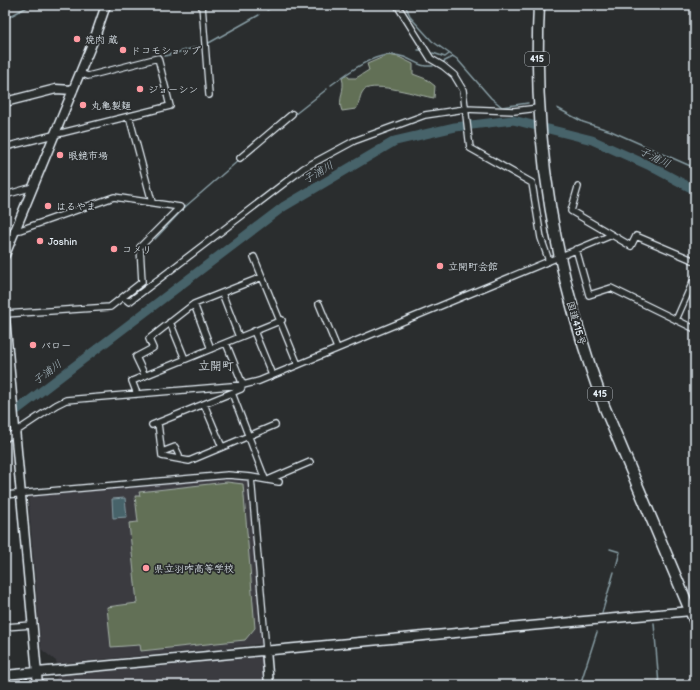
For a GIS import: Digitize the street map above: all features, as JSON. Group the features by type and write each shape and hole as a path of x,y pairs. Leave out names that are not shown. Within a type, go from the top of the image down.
{"highway":[{"name":"国道415号","path":"539,5 536,52 538,110 542,153 559,257 578,331 596,384 628,466 695,622"}],"street":[{"path":"5,255 55,135 106,5"},
{"path":"202,5 209,95"},
{"path":"397,5 431,59 444,66 454,75 463,90 468,144 470,148 532,183 542,238 549,261"},
{"path":"5,147 170,106 158,58 88,76 80,73"},
{"path":"5,102 56,89 73,90"},
{"path":"123,298 129,302 304,168 332,152 372,133 425,115 465,110 538,110"},
{"path":"240,158 292,114"},
{"path":"129,116 152,202"},
{"path":"5,195 33,187"},
{"path":"578,187 571,211 631,246 636,236 695,261"},
{"path":"5,314 110,307 142,282 140,247 180,207 114,197 20,230 15,230"},
{"path":"5,439 15,429 66,400 243,384 272,375 612,235"},
{"path":"576,249 589,295 611,288 695,330"},
{"path":"254,257 281,320 298,365"},
{"path":"676,320 695,276"},
{"path":"145,376 136,357 153,348 149,339 194,304 262,277"},
{"path":"222,293 239,337"},
{"path":"194,304 211,349"},
{"path":"319,304 337,348"},
{"path":"5,317 38,685"},
{"path":"137,394 132,381 281,320"},
{"path":"170,322 185,359"},
{"path":"254,331 272,375"},
{"path":"152,425 241,389 243,384 226,342"},
{"path":"232,393 266,480"},
{"path":"204,404 222,447"},
{"path":"158,422 162,456 189,461 275,425"},
{"path":"162,452 176,446 179,459"},
{"path":"266,480 310,462"},
{"path":"5,495 228,475 279,482"},
{"path":"251,478 269,685"},
{"path":"5,674 690,611"},
{"path":"5,627 32,625"}],"shaded area":[{"name":"県立羽咋高等学校","path":"228,477 249,480 264,639 263,644 57,664 56,661 41,649 28,496"},
{"path":"262,657 265,685 51,685 58,676"}],"green space":[{"path":"388,55 399,57 413,64 413,74 426,79 435,86 434,98 387,88 370,88 362,92 356,109 342,111 340,103 343,86 342,78 347,75 349,78 356,78 369,70 367,64"},
{"path":"227,482 243,484 255,628 245,640 141,651 140,645 111,647 107,607 137,603 129,523 138,522 135,496 140,496 139,492"}],"water":[{"path":"125,498 127,517 113,518 112,499"}],"waterway":[{"path":"5,19 31,5"},
{"path":"267,10 277,5"},
{"path":"405,5 411,18 432,41 457,59 491,98 502,107 528,103"},
{"path":"207,44 259,15"},
{"path":"165,56 204,45"},
{"path":"418,50 423,50"},
{"path":"433,53 445,57 449,54"},
{"path":"331,85 365,62 384,56 394,55 404,57 421,65 433,66"},
{"path":"443,62 453,57"},
{"path":"294,115 327,89"},
{"path":"557,108 583,122 611,131 695,168"},
{"name":"子浦川","path":"5,419 283,207 395,141 455,127 513,120 592,140 650,166 695,190"},
{"path":"155,239 185,207 239,160"},
{"path":"610,549 620,552 616,567"},
{"path":"602,613 614,572"},
{"path":"654,623 659,685"},
{"path":"580,685 597,632"}],"place":[{"name":"焼肉 蔵","path":"77,39"},
{"name":"ドコモショップ","path":"123,50"},
{"name":"ジョーシン","path":"140,89"},
{"name":"丸亀製麺","path":"83,105"},
{"name":"眼鏡市場","path":"60,155"},
{"name":"はるやま","path":"48,206"},
{"name":"Joshin","path":"40,241"},
{"name":"コメリ","path":"114,249"},
{"name":"立開町会館","path":"440,266"},
{"name":"バロー","path":"33,345"},
{"name":"県立羽咋高等学校","path":"146,568"}],"district":[{"name":"立開町","path":"216,366"}]}
